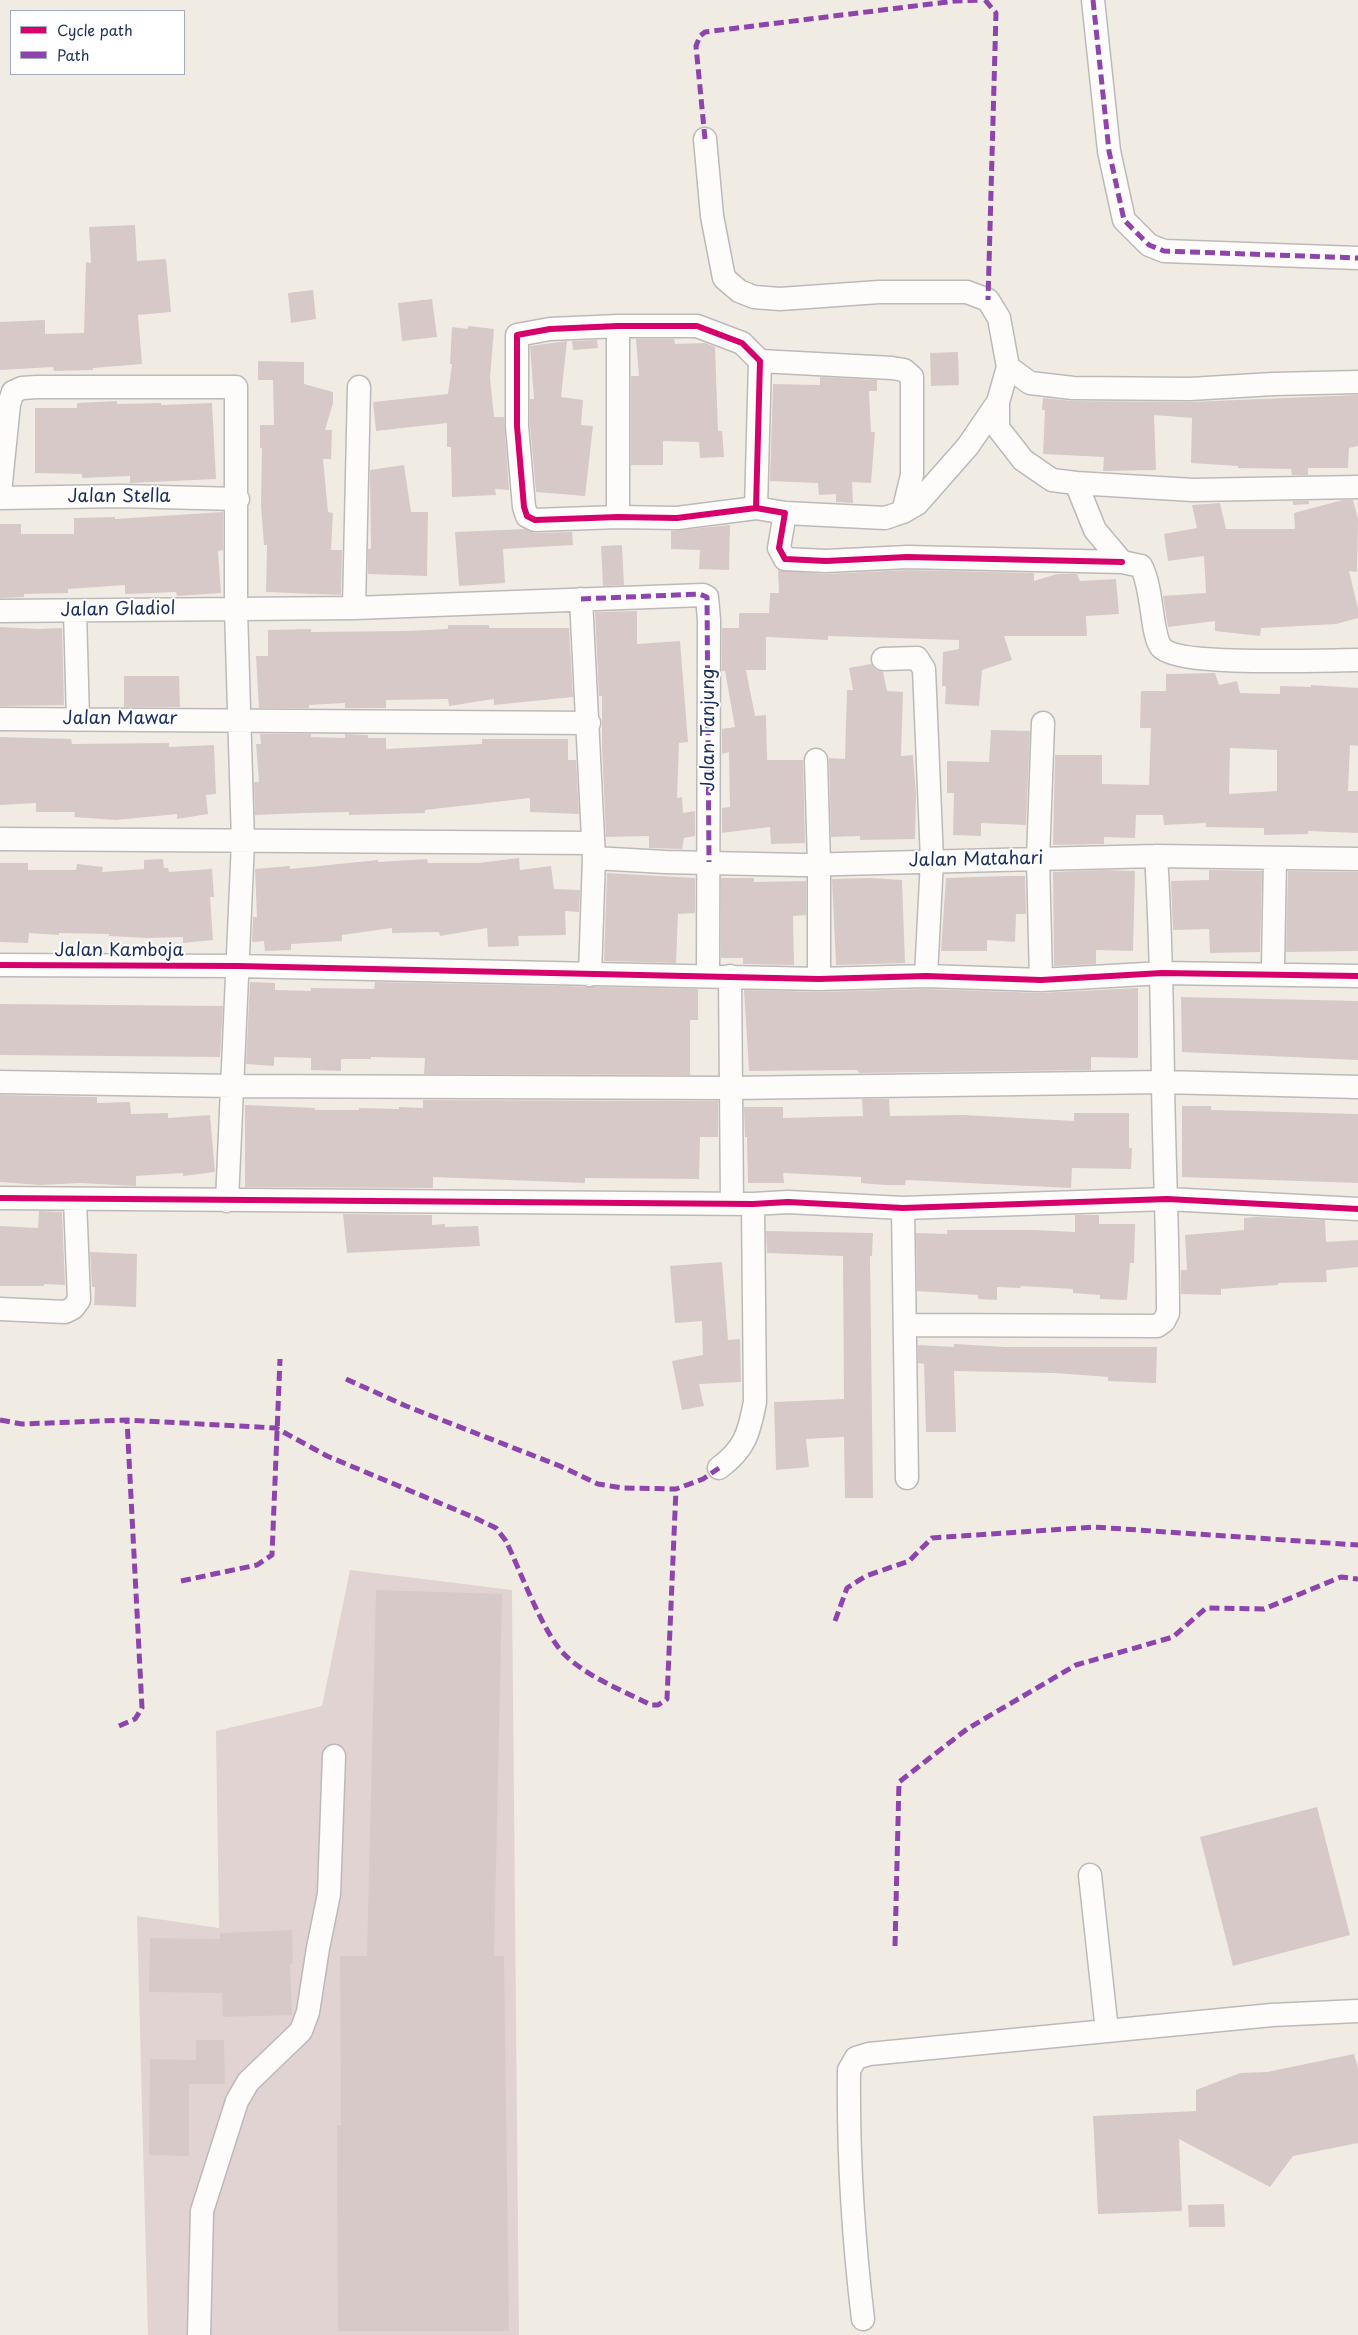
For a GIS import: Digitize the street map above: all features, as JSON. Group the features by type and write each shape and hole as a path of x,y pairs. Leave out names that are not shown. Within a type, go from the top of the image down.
{"street":[{"path":"1094,0 1109,151 1124,220 1134,232 1149,245 1164,251 1358,258"},
{"path":"705,139 712,216 724,278 738,291 754,297 780,299 879,292 967,292 988,300 999,318 1008,368 998,402 998,428 1023,460 1052,480 1076,484 1193,490 1358,487"},
{"path":"903,512 912,475 912,377 904,370 760,361 742,342 697,326 618,326 550,330 517,335 517,426 524,507 527,516 534,520 618,517 677,518 756,508 785,513 885,518 903,512 917,504 968,446 998,402"},
{"path":"618,326 618,517"},
{"path":"756,508 760,361"},
{"path":"1008,368 1030,383 1073,388 1190,389 1273,384 1358,382"},
{"path":"1,481 9,404 13,392 22,388 236,387 238,500 236,610 243,842 227,1201"},
{"path":"354,608 359,388"},
{"path":"1076,484 1095,530 1122,562"},
{"name":"Jalan Stella","path":"0,498 121,496 238,500"},
{"path":"785,513 779,548 786,559 826,561 906,557 1122,562 1141,566 1147,577 1156,637 1161,646 1169,652 1210,660 1358,660"},
{"name":"Jalan Gladiol","path":"0,610 354,608 699,594 707,597"},
{"name":"Jalan Tanjung","path":"707,597 708,862 743,1203 755,1402 749,1433 735,1457 719,1468"},
{"path":"582,599 589,723 593,850 590,975"},
{"path":"75,611 78,720"},
{"path":"883,658 917,658 924,669 932,860 926,976"},
{"name":"Jalan Mawar","path":"0,719 240,719 589,723"},
{"path":"1040,980 1038,859 1043,723"},
{"path":"816,760 819,864 819,979"},
{"name":"Jalan Matahari","path":"0,840 243,842 593,850 665,862 819,864 1156,856 1358,859"},
{"path":"906,1325 1157,1326 1164,1321 1168,1313 1167,1199 1162,973 1156,856"},
{"path":"1273,966 1275,859"},
{"name":"Jalan Kamboja","path":"0,965 238,966 590,975 719,975 819,979 926,976 1040,980 1162,973 1358,976"},
{"path":"0,1082 232,1086 731,1088 1163,1082 1358,1087"},
{"path":"0,1198 227,1201 788,1202 904,1208 1167,1199 1358,1209"},
{"path":"0,1309 65,1312 73,1308 79,1300 75,1200"},
{"path":"904,1208 907,1478"},
{"path":"199,2335 202,2212 237,2101 248,2082 300,2031 308,2012 329,1894 334,1756"},
{"path":"1090,1875 1107,2031"},
{"path":"863,2319 853,2234 849,2162 849,2070 856,2058 868,2054 1272,2015 1358,2011"}],"shaded area":[{"path":"350,1570 512,1590 519,2335 148,2335 137,1916 219,1928 216,1731 322,1706"}],"building":[{"path":"135,225 137,261 166,259 171,312 138,315 142,364 93,368 93,370 54,371 53,367 0,370 0,322 45,320 45,334 84,333 86,262 91,263 89,227"},
{"path":"313,290 316,319 291,323 288,293"},
{"path":"432,299 437,337 402,341 398,303"},
{"path":"468,326 494,329 490,378 494,417 504,417 509,490 495,489 496,495 452,497 451,447 447,447 447,423 376,431 373,402 448,394 452,364 450,364 452,327 468,329"},
{"path":"636,339 674,339 675,344 705,343 715,347 718,431 722,431 724,457 700,458 699,442 663,441 663,465 631,465 631,376 639,376"},
{"path":"597,340 598,348 573,350 572,341"},
{"path":"567,341 561,397 583,400 581,425 593,426 585,496 536,492 530,425 530,399 534,399 530,346"},
{"path":"958,352 959,385 931,386 930,353"},
{"path":"258,361 304,362 304,384 333,392 333,403 325,430 332,430 331,459 323,459 328,512 333,513 331,550 342,550 341,595 266,592 267,545 264,545 261,506 262,448 260,448 260,425 274,425 273,380 258,380"},
{"path":"820,377 877,380 877,391 869,391 871,432 875,432 871,483 852,482 853,503 836,502 836,494 819,495 818,483 770,481 773,384 820,385"},
{"path":"1358,395 1358,446 1349,448 1348,468 1308,468 1308,475 1292,475 1291,469 1238,468 1238,466 1191,463 1192,418 1154,415 1156,470 1103,471 1104,457 1043,454 1045,410 1042,410 1043,398 1073,401 1190,402"},
{"path":"117,401 117,404 161,403 161,405 212,403 216,479 130,483 130,476 82,478 82,474 35,473 35,408 77,408 77,403"},
{"path":"404,465 411,512 428,512 427,576 368,574 368,549 371,549 370,470"},
{"path":"1343,500 1353,500 1358,519 1357,572 1349,571 1358,609 1358,618 1336,624 1261,628 1260,636 1215,631 1215,621 1168,627 1163,596 1206,593 1204,556 1168,561 1164,534 1197,528 1192,505 1220,503 1226,529 1295,529 1294,513"},
{"path":"1293,501 1309,501 1309,504 1293,505"},
{"path":"223,512 223,550 218,551 221,593 177,596 176,592 125,594 125,585 68,589 68,593 24,594 24,597 0,598 0,524 21,524 21,534 74,534 74,518 115,517 115,519"},
{"path":"730,525 729,570 699,569 700,550 671,549 671,531"},
{"path":"525,529 535,533 572,532 573,545 503,549 505,583 459,586 455,532"},
{"path":"622,545 624,585 603,586 601,546"},
{"path":"778,570 825,574 907,570 1034,573 1034,581 1057,574 1077,574 1080,581 1116,579 1119,614 1086,616 1087,636 1004,636 1012,660 982,670 979,706 945,704 946,686 942,686 943,652 959,649 959,640 828,636 828,640 766,637 766,670 746,670 755,716 766,715 767,760 803,760 805,843 771,844 770,827 722,833 722,808 730,807 729,752 722,754 722,729 735,727 725,671 722,671 722,628 739,628 739,613 769,613 770,593 779,593"},
{"path":"637,611 637,644 680,641 688,742 679,743 677,798 682,797 683,813 695,811 695,836 684,838 682,849 649,848 649,836 606,837 602,696 599,696 595,612"},
{"path":"448,625 489,625 489,628 569,628 573,697 494,705 494,699 449,706 448,699 386,700 386,708 345,708 345,703 309,705 309,708 259,708 256,656 268,656 268,630 311,629 311,632 407,631 448,629"},
{"path":"0,627 62,628 64,705 0,706"},
{"path":"871,664 876,670 883,672 887,691 903,692 901,756 913,755 916,795 915,839 860,840 860,836 831,837 829,758 845,759 847,690 853,690 849,668"},
{"path":"1215,673 1219,685 1237,681 1240,693 1280,694 1280,686 1311,687 1311,685 1358,688 1358,746 1350,745 1348,791 1358,791 1358,833 1308,831 1308,834 1264,835 1264,828 1206,827 1206,823 1164,825 1163,815 1136,815 1135,838 1104,837 1104,844 1053,845 1055,755 1102,755 1102,784 1149,785 1151,728 1140,728 1141,691 1166,691 1166,674","holes":["1230,748 1277,750 1277,791 1229,794"]},
{"path":"124,676 179,676 180,707 124,707"},
{"path":"991,730 1030,731 1026,825 981,823 981,836 953,835 954,793 947,793 947,761 989,762"},
{"path":"260,734 311,734 311,737 345,738 345,734 368,735 368,738 386,738 386,749 482,744 482,739 568,739 568,760 576,760 579,814 530,812 530,798 425,810 425,813 349,815 349,812 255,815 254,782 259,782 256,744 261,744"},
{"path":"0,737 71,739 72,744 169,743 169,747 214,745 216,794 206,795 208,814 177,819 177,814 116,820 74,817 75,812 36,812 36,803 0,805"},
{"path":"519,858 520,870 551,866 554,889 580,890 579,912 565,911 566,935 518,936 519,946 488,947 487,928 440,936 439,932 392,933 392,928 342,935 342,941 291,944 291,950 265,951 264,941 252,942 253,917 257,917 255,869 290,866 290,869 378,860 378,862 427,859 428,863 478,863"},
{"path":"163,859 164,868 168,868 169,872 212,869 214,897 210,897 213,940 183,943 183,937 147,938 109,936 109,934 59,933 59,935 29,933 28,943 0,942 0,863 28,863 28,870 76,870 77,864 103,867 102,872 144,869 144,860"},
{"path":"1209,870 1262,871 1260,952 1210,953 1209,929 1173,930 1171,881 1209,880"},
{"path":"1135,871 1133,951 1096,950 1096,964 1054,966 1053,872"},
{"path":"1288,871 1358,872 1358,951 1286,952"},
{"path":"607,873 695,878 695,913 678,914 676,963 604,961"},
{"path":"1025,876 1026,914 1016,914 1015,942 987,940 987,951 941,951 946,878"},
{"path":"721,878 754,878 754,882 806,881 806,915 793,916 794,965 743,964 743,958 721,958"},
{"path":"869,878 902,880 905,963 836,965 832,879"},
{"path":"250,982 275,983 275,990 311,991 311,988 374,989 375,982 698,989 698,1020 690,1020 690,1075 424,1074 425,1058 371,1057 371,1059 341,1059 341,1071 311,1070 311,1058 274,1057 274,1066 246,1064"},
{"path":"1138,988 1138,1058 1091,1057 1091,1070 860,1073 857,1070 749,1071 744,990 819,992 926,989 1041,993"},
{"path":"1181,997 1358,1001 1358,1060 1182,1052"},
{"path":"0,1004 223,1006 220,1057 0,1055"},
{"path":"0,1095 97,1097 97,1103 130,1102 131,1114 168,1113 168,1118 210,1115 215,1172 183,1176 183,1173 136,1176 136,1186 80,1183 40,1185 0,1182"},
{"path":"862,1099 889,1099 890,1116 964,1115 1074,1121 1074,1113 1129,1113 1129,1148 1132,1148 1131,1169 1072,1168 1071,1188 906,1180 905,1185 885,1185 861,1183 861,1177 783,1173 784,1183 748,1183 744,1107 783,1107 783,1118 863,1116"},
{"path":"423,1100 718,1101 718,1137 700,1137 699,1179 585,1178 585,1183 433,1177 433,1188 245,1187 245,1105 315,1108 315,1110 399,1109 399,1107 423,1108"},
{"path":"1182,1106 1211,1106 1211,1110 1358,1114 1358,1183 1182,1177"},
{"path":"39,1211 62,1212 65,1285 0,1286 0,1226 38,1228"},
{"path":"343,1214 432,1215 432,1225 445,1224 445,1227 478,1226 480,1246 347,1253"},
{"path":"1075,1215 1099,1215 1099,1224 1135,1224 1134,1263 1130,1263 1127,1300 1100,1299 1100,1295 1073,1293 1073,1289 1021,1286 1020,1288 997,1287 997,1300 978,1299 978,1295 917,1291 916,1233 947,1234 947,1230 1075,1232"},
{"path":"1244,1218 1325,1220 1326,1242 1358,1240 1358,1267 1326,1270 1327,1282 1278,1283 1278,1285 1221,1289 1221,1295 1181,1294 1181,1270 1187,1270 1185,1235 1244,1230"},
{"path":"766,1231 873,1233 872,1256 870,1256 873,1498 845,1498 844,1437 806,1439 809,1467 776,1470 774,1402 844,1399 843,1256 767,1253"},
{"path":"90,1252 137,1254 136,1307 94,1305 95,1287 92,1287"},
{"path":"722,1262 728,1340 740,1339 741,1382 699,1384 704,1406 682,1410 672,1361 703,1355 702,1321 675,1323 670,1266"},
{"path":"954,1344 1005,1347 1157,1347 1156,1383 1108,1381 1108,1377 1055,1373 954,1371 956,1432 926,1432 924,1364 918,1363 918,1345 954,1347"},
{"path":"376,1590 502,1594 494,1956 504,1956 509,2331 338,2331 337,2125 341,2125 340,1956 367,1956"},
{"path":"1317,1807 1350,1935 1233,1966 1200,1837"},
{"path":"292,1930 293,1964 290,1964 292,2015 223,2017 222,1993 149,1992 150,1938 220,1939 220,1933"},
{"path":"196,2040 224,2040 225,2084 189,2084 189,2156 149,2155 150,2059 196,2060"},
{"path":"1354,2054 1358,2068 1358,2143 1293,2156 1270,2187 1179,2139 1182,2211 1098,2214 1093,2116 1196,2111 1196,2090 1240,2073 1267,2072"},
{"path":"1224,2204 1225,2227 1189,2227 1188,2205"}],"marked path":[{"path":"705,139 696,46 700,36 705,32 955,1 981,0"},
{"path":"985,0 996,13 988,300"},
{"path":"1093,0 1109,151 1124,220 1149,245 1164,251 1358,258"},
{"path":"581,599 699,594 707,597 709,862"},
{"path":"181,1581 257,1565 272,1555 280,1359"},
{"path":"346,1379 406,1406 560,1466 598,1484 623,1488 676,1489 703,1479 719,1468"},
{"path":"0,1420 22,1424 127,1420 276,1428 327,1456 496,1528 506,1541 548,1632 564,1654 583,1670 651,1705 658,1705 667,1699 676,1489"},
{"path":"119,1726 135,1719 142,1708 127,1420"},
{"path":"835,1621 847,1588 866,1576 909,1561 932,1538 1094,1527 1358,1545"},
{"path":"895,1946 899,1782 967,1729 1076,1665 1173,1637 1206,1608 1264,1609 1341,1577 1358,1579"}],"cycle path":[{"path":"756,508 760,361 742,343 697,326 618,326 550,329 517,335 517,426 524,507 527,516 535,520 618,517 677,518 756,508 785,513 779,548 785,559 826,561 907,557 1122,562"},
{"path":"0,965 238,966 819,979 926,976 1041,980 1162,973 1358,976"},
{"path":"0,1198 753,1204 788,1202 903,1208 1167,1199 1358,1209"}]}
